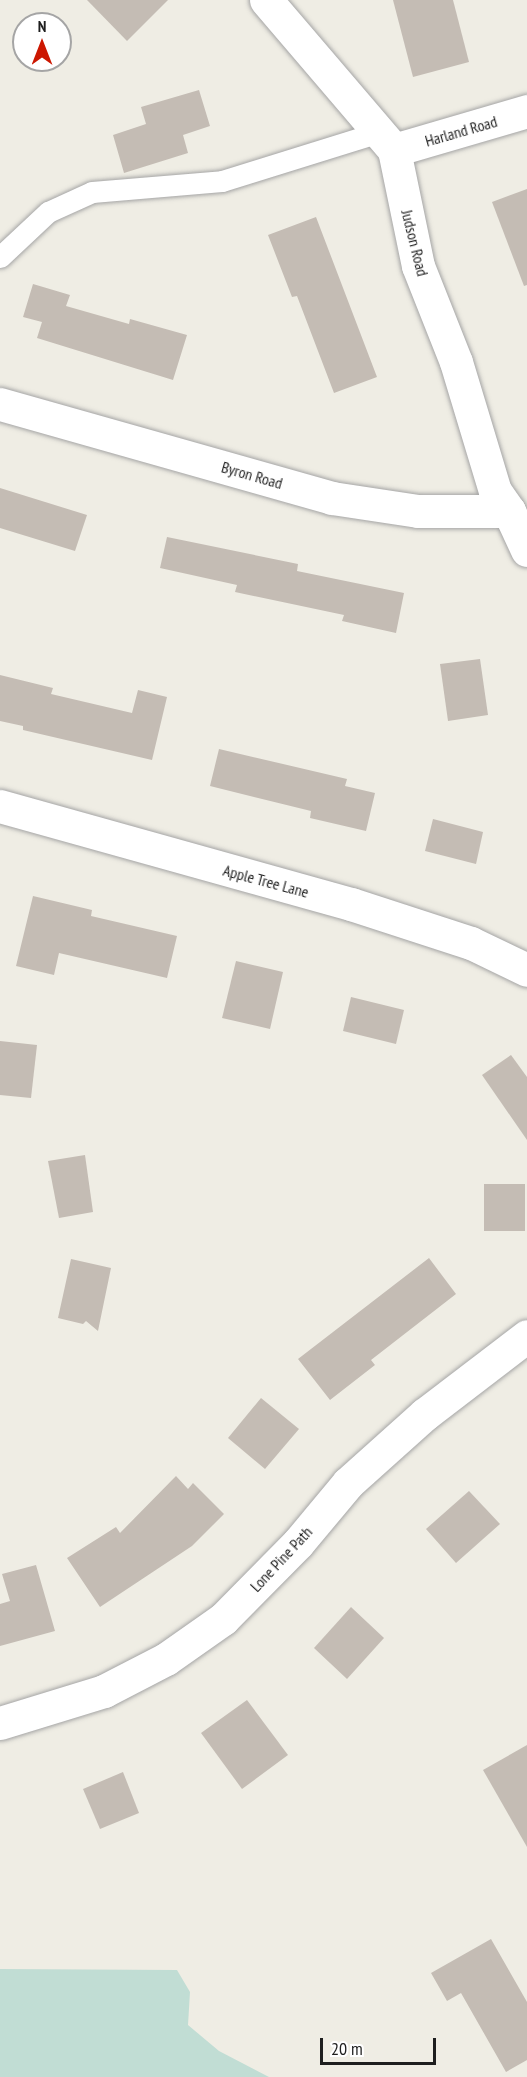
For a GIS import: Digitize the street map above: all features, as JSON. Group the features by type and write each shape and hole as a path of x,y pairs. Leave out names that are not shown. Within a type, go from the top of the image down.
{"street":[{"name":"Judson Road","path":"266,0 386,141 418,266 456,363 495,492 509,511 527,550"},
{"name":"Harland Road","path":"386,141 527,111"},
{"name":"Byron Road","path":"0,404 332,498 418,511 509,511"},
{"name":"Apple Tree Lane","path":"0,806 351,904 471,943 527,970"},
{"name":"Lone Pine Path","path":"0,1723 104,1691 166,1659 224,1619 298,1543 348,1483 425,1414 527,1336"}],"lane":[{"path":"0,257 48,212 92,192 222,181 386,141"}],"shaded area":[{"path":"0,1969 177,1970 190,1992 188,2025 219,2051 269,2077 0,2077"}],"building":[{"path":"87,0 168,0 127,41"},
{"path":"393,0 453,0 469,62 413,77"},
{"path":"199,90 210,126 183,135 188,153 124,173 113,135 146,124 141,107"},
{"path":"527,189 527,285 524,286 492,202"},
{"path":"316,217 377,377 334,393 297,296 292,297 268,235"},
{"path":"33,284 70,295 66,306 129,324 130,319 187,335 173,380 37,338 42,322 23,317"},
{"path":"0,488 87,515 75,551 0,528"},
{"path":"167,537 298,564 297,571 404,593 396,633 342,621 344,615 235,592 237,585 160,568"},
{"path":"480,659 488,715 448,721 440,664"},
{"path":"0,675 53,688 51,694 132,713 138,690 167,697 152,760 23,730 23,726 0,721"},
{"path":"219,749 347,779 345,786 375,793 366,831 310,818 311,811 210,786"},
{"path":"433,819 483,832 476,864 425,851"},
{"path":"33,896 92,910 91,916 177,936 167,978 59,953 54,975 16,966"},
{"path":"236,961 283,972 270,1029 222,1018"},
{"path":"351,997 404,1010 396,1044 343,1031"},
{"path":"0,1041 37,1045 31,1098 0,1095"},
{"path":"511,1055 527,1077 527,1140 482,1075"},
{"path":"85,1155 93,1212 59,1218 48,1161"},
{"path":"484,1184 525,1184 525,1231 484,1231"},
{"path":"429,1258 456,1294 371,1360 375,1365 330,1400 298,1359"},
{"path":"71,1259 111,1268 98,1331 86,1321 83,1324 58,1318"},
{"path":"261,1398 299,1429 265,1469 228,1438"},
{"path":"176,1476 188,1489 193,1483 224,1514 192,1546 100,1607 67,1558 116,1527 120,1533"},
{"path":"469,1491 500,1524 456,1563 426,1529"},
{"path":"36,1565 55,1631 0,1646 0,1604 10,1601 2,1574"},
{"path":"351,1607 384,1638 347,1679 314,1648"},
{"path":"247,1700 288,1755 242,1789 201,1733"},
{"path":"527,1745 527,1847 483,1770"},
{"path":"123,1772 139,1813 100,1829 83,1789"},
{"path":"491,1939 527,2002 527,2060 506,2072 461,1993 447,2001 431,1973"}]}
